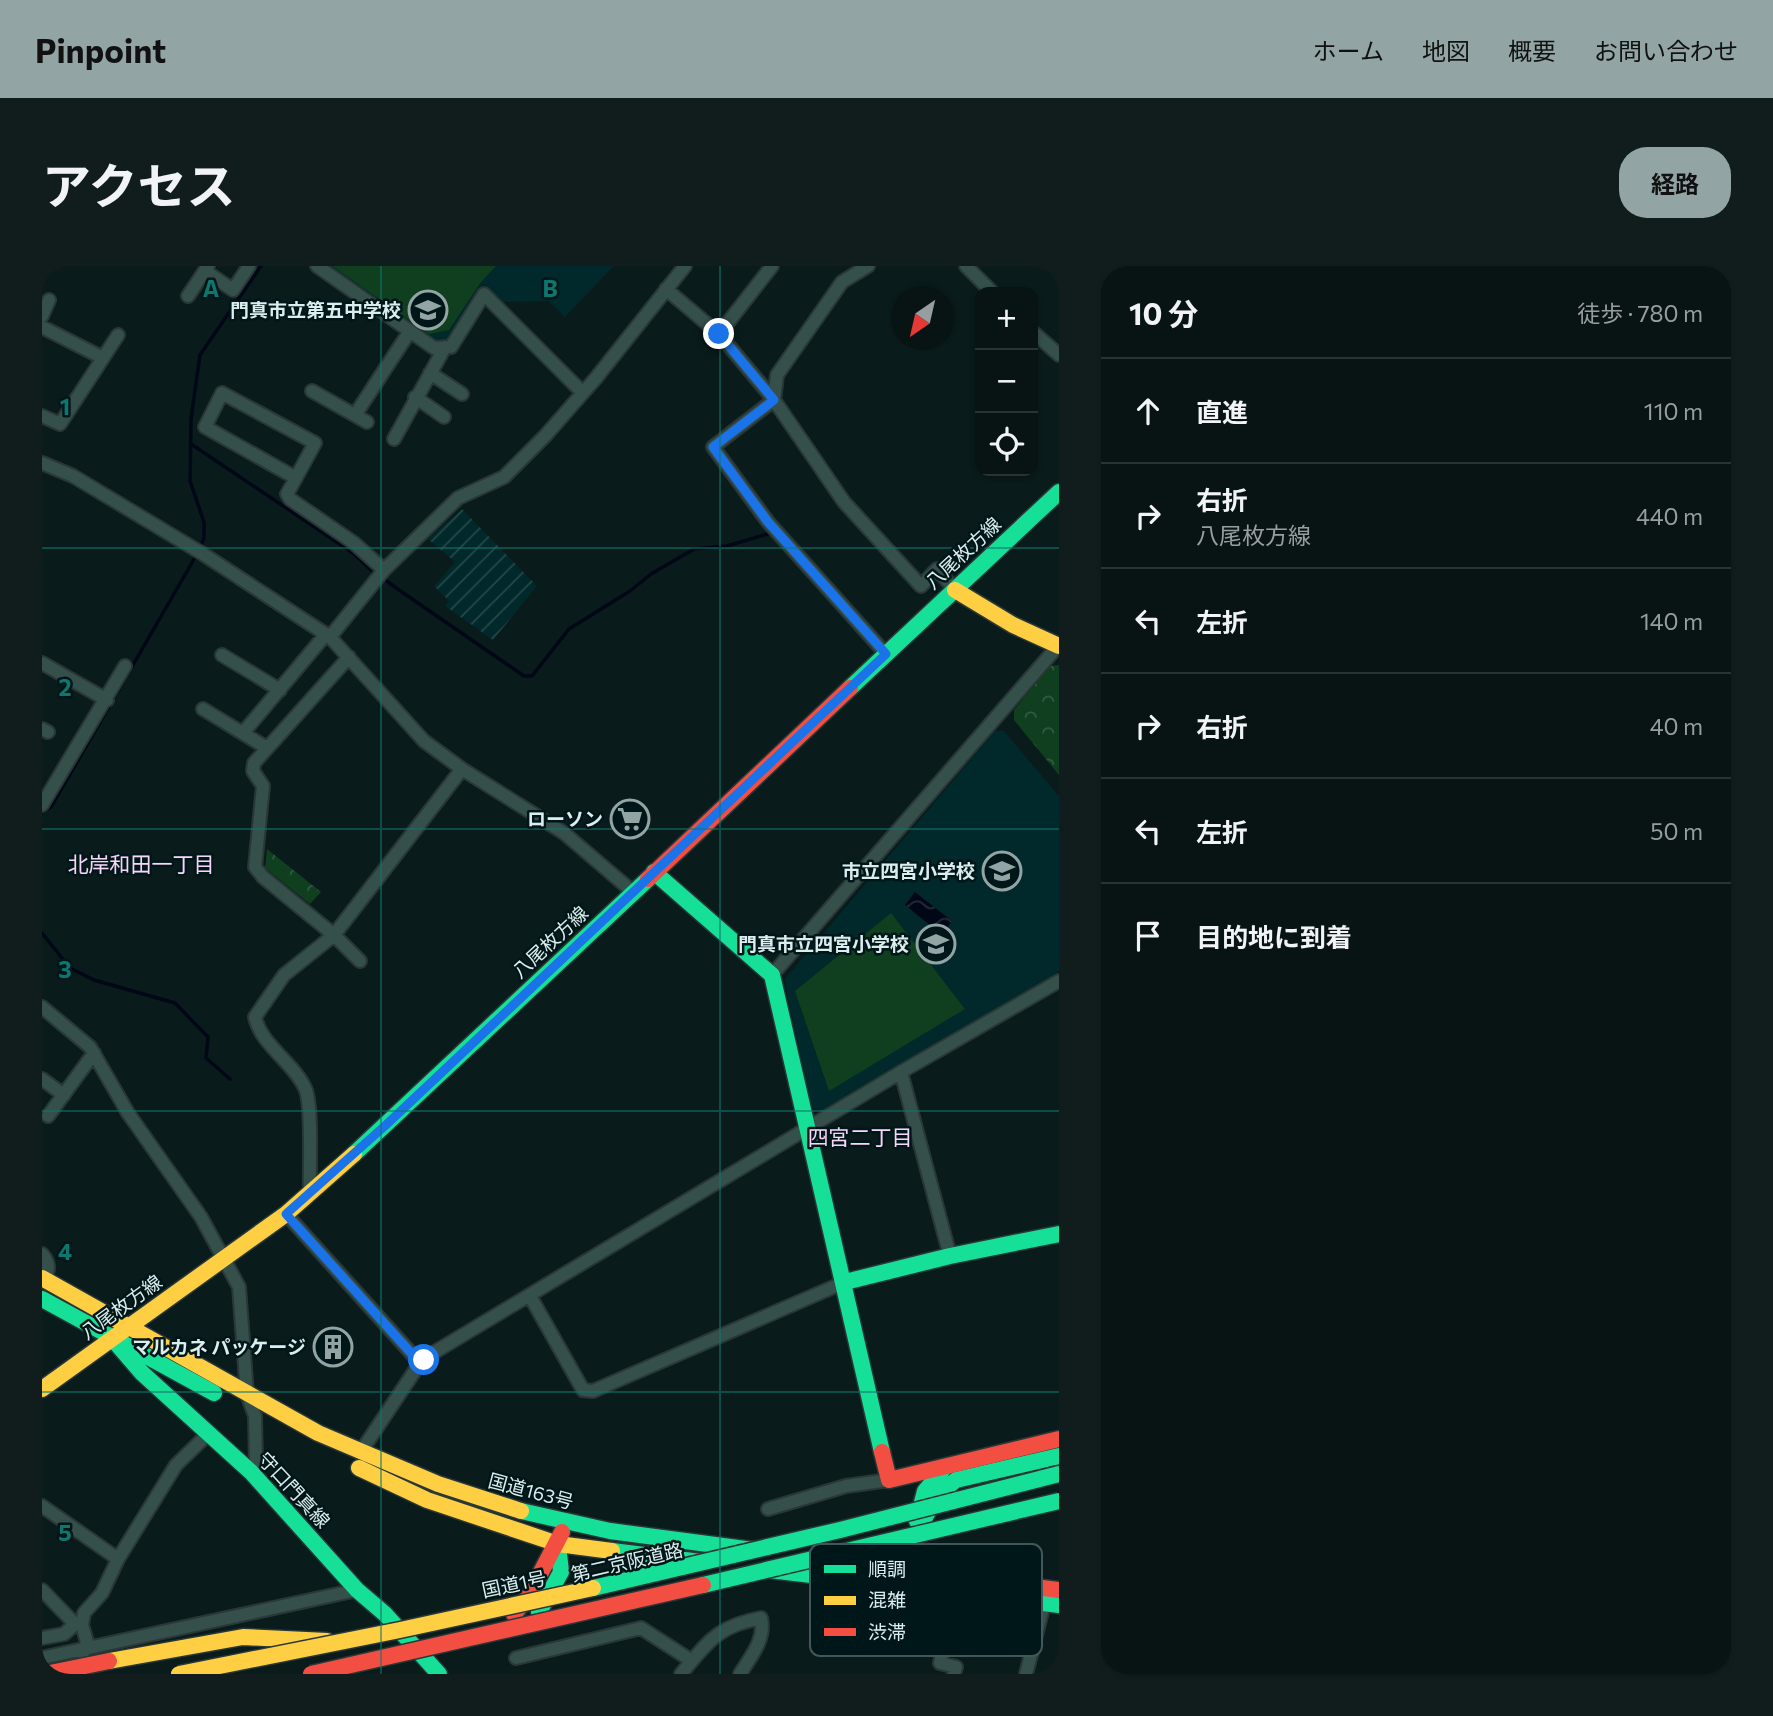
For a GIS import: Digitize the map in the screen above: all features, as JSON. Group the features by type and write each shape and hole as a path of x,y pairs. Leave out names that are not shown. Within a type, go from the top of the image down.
{"main road":[{"name":"八尾枚方線","path":"43,1386 130,1327 286,1214 387,1124 1059,492"},
{"path":"955,590 1013,625 1059,646"},
{"path":"654,872 772,975 889,1480 1059,1439"},
{"path":"845,1282 950,1256 1059,1234"},
{"name":"国道163号","path":"43,1279 318,1433 457,1492 565,1522 810,1563"},
{"name":"国道163号","path":"42,1299 307,1444 427,1500 490,1523 558,1544 810,1569"},
{"name":"守口門真線","path":"113,1339 151,1382 251,1472 357,1590 385,1614 439,1674"},
{"path":"151,1382 150,1374 153,1368 163,1365"},
{"path":"916,1535 942,1490 956,1480 1059,1456"},
{"path":"913,1544 918,1507 923,1494 930,1481 945,1466"},
{"name":"国道1号","path":"179,1674 361,1640 604,1586 1059,1474"},
{"name":"第二京阪道路","path":"202,1674 361,1644 605,1589 1059,1479"},
{"path":"881,1544 1059,1502"},
{"name":"第二京阪道路","path":"880,1544 1059,1502"},
{"path":"930,1544 937,1539 1059,1512"},
{"path":"45,1674 243,1637 411,1644 513,1615 530,1596 547,1559 558,1544 565,1522"},
{"path":"359,1674 424,1659 519,1631 533,1621 561,1572 558,1544"},
{"name":"第二京阪道路","path":"311,1674 810,1560"},
{"path":"331,1674 810,1561"}],"street":[{"path":"188,296 206,269 233,290 249,266"},
{"path":"317,266 434,348 451,347 484,294 583,393"},
{"path":"243,733 384,570 458,498 504,477 583,393 685,266"},
{"path":"719,334 772,266"},
{"path":"868,266 842,282 777,375 774,400 713,447 768,522 886,654"},
{"path":"966,266 987,287"},
{"path":"666,289 719,334 774,400 844,502 920,586 937,569 955,590"},
{"path":"42,316 49,300"},
{"path":"42,327 103,358"},
{"path":"355,415 410,331"},
{"path":"42,416 60,424 118,335"},
{"path":"1038,336 1059,355"},
{"path":"394,439 445,347"},
{"path":"430,373 462,394"},
{"path":"312,391 367,422"},
{"path":"296,478 205,427 222,393 315,443 296,478 287,494 290,499 354,543 384,570"},
{"path":"415,397 444,417"},
{"path":"42,463 85,483 203,554 328,636 424,741 462,769 564,832 633,892"},
{"path":"772,975 1059,646"},
{"path":"222,655 280,690"},
{"path":"349,657 254,763 253,771 263,786 256,867 263,877 334,935 360,961"},
{"path":"42,663 107,700"},
{"path":"42,805 125,666"},
{"path":"203,709 268,748"},
{"path":"310,1192 306,1090 291,1067 258,1030 255,1017 284,975 334,935 462,769"},
{"path":"360,1453 420,1363 433,1353 901,1072 1059,981"},
{"path":"42,1007 90,1046 128,1113 201,1217 239,1287 247,1394 256,1416 256,1465 251,1472"},
{"path":"48,1116 94,1053"},
{"path":"901,1072 950,1256"},
{"path":"42,1079 64,1095"},
{"path":"286,1214 420,1363"},
{"path":"42,1254 49,1269 43,1279"},
{"path":"530,1296 583,1390 593,1391 845,1282"},
{"path":"42,1638 64,1634 78,1624 102,1593 118,1559 176,1465 208,1434"},
{"path":"768,1509 846,1486 889,1480"},
{"path":"42,1506 118,1559"},
{"path":"42,1590 78,1624 87,1642 82,1660 85,1674"},
{"path":"42,1658 357,1590"},
{"path":"1042,1630 1052,1597"},
{"path":"681,1674 713,1636 737,1622 761,1618 764,1629 761,1640 740,1674"},
{"path":"516,1658 641,1628 692,1661"},
{"path":"942,1656 940,1663 956,1667 954,1674"},
{"path":"1029,1673 1034,1656"}],"shaded area":[{"name":"門真市立第五中学校","path":"326,266 614,266 565,317 549,301 502,302 484,284 449,339 435,342"},
{"path":"462,509 537,586 493,640 445,606 449,601 434,586 455,562 428,539"},
{"name":"門真市立四宮小学校","path":"995,731 1004,731 1059,796 1059,971 826,1113 812,1107 784,980"}],"green space":[{"path":"332,266 496,266 481,282 449,330 429,334"},
{"path":"1059,665 1059,775 1014,720 1014,710 1050,666"},
{"path":"267,849 321,892 310,904 265,868"},
{"path":"891,913 965,1009 829,1091 795,991"}],"water":[{"path":"915,892 952,921 942,935 905,905"}],"waterway":[{"path":"200,547 204,539 204,522 190,481 191,419 200,355 261,266"},
{"path":"191,444 353,553 399,590 524,676 532,676 569,629 630,591 651,574 694,549 727,546 774,532"},
{"path":"42,812 51,807 197,554"},
{"path":"42,933 70,968 94,980 175,1003 208,1037 206,1058 230,1079"}],"traffic: fast":[{"path":"850,688 1059,492"},
{"path":"654,872 772,975 882,1452"},
{"path":"354,1154 648,879"},
{"path":"845,1282 950,1256 1059,1234"},
{"path":"42,1299 214,1393"},
{"path":"117,1344 142,1373 251,1472 357,1590 385,1614 439,1674"},
{"path":"914,1544 923,1520 937,1498 956,1480 1059,1456"},
{"path":"917,1521 925,1491 945,1467"},
{"path":"593,1588 840,1530 1059,1474"},
{"path":"877,1544 1059,1501"},
{"path":"521,1511 610,1531 753,1550"},
{"path":"539,1612 561,1572 558,1544"},
{"path":"612,1551 701,1562"},
{"path":"703,1585 810,1560"},
{"path":"770,1570 810,1575"},
{"path":"1042,1603 1059,1605"}],"traffic: slow":[{"path":"955,590 1013,625 1059,646"},
{"path":"42,1389 286,1214 354,1154"},
{"path":"42,1278 318,1433 438,1484 521,1511"},
{"path":"359,1468 427,1500 558,1544 612,1551"},
{"path":"179,1674 593,1588"},
{"path":"109,1661 243,1637 327,1641"}],"traffic: jam":[{"path":"648,879 850,688"},
{"path":"882,1452 889,1480 1059,1439"},
{"path":"514,1614 529,1595 562,1532"},
{"path":"311,1674 703,1585"},
{"path":"1042,1588 1059,1590"},
{"path":"45,1674 109,1661"}],"place":[{"name":"門真市立第五中学校","path":"428,310"},
{"name":"ローソン","path":"630,819"},
{"name":"市立四宮小学校","path":"1002,871"},
{"name":"門真市立四宮小学校","path":"936,944"},
{"name":"マルカネ パッケージ","path":"333,1347"}],"district":[{"name":"北岸和田一丁目","path":"141,865"},
{"name":"四宮二丁目","path":"860,1138"}],"route":[{"path":"424,1360 420,1363 286,1214 387,1124 886,654 768,522 713,447 774,400 719,334"}]}
